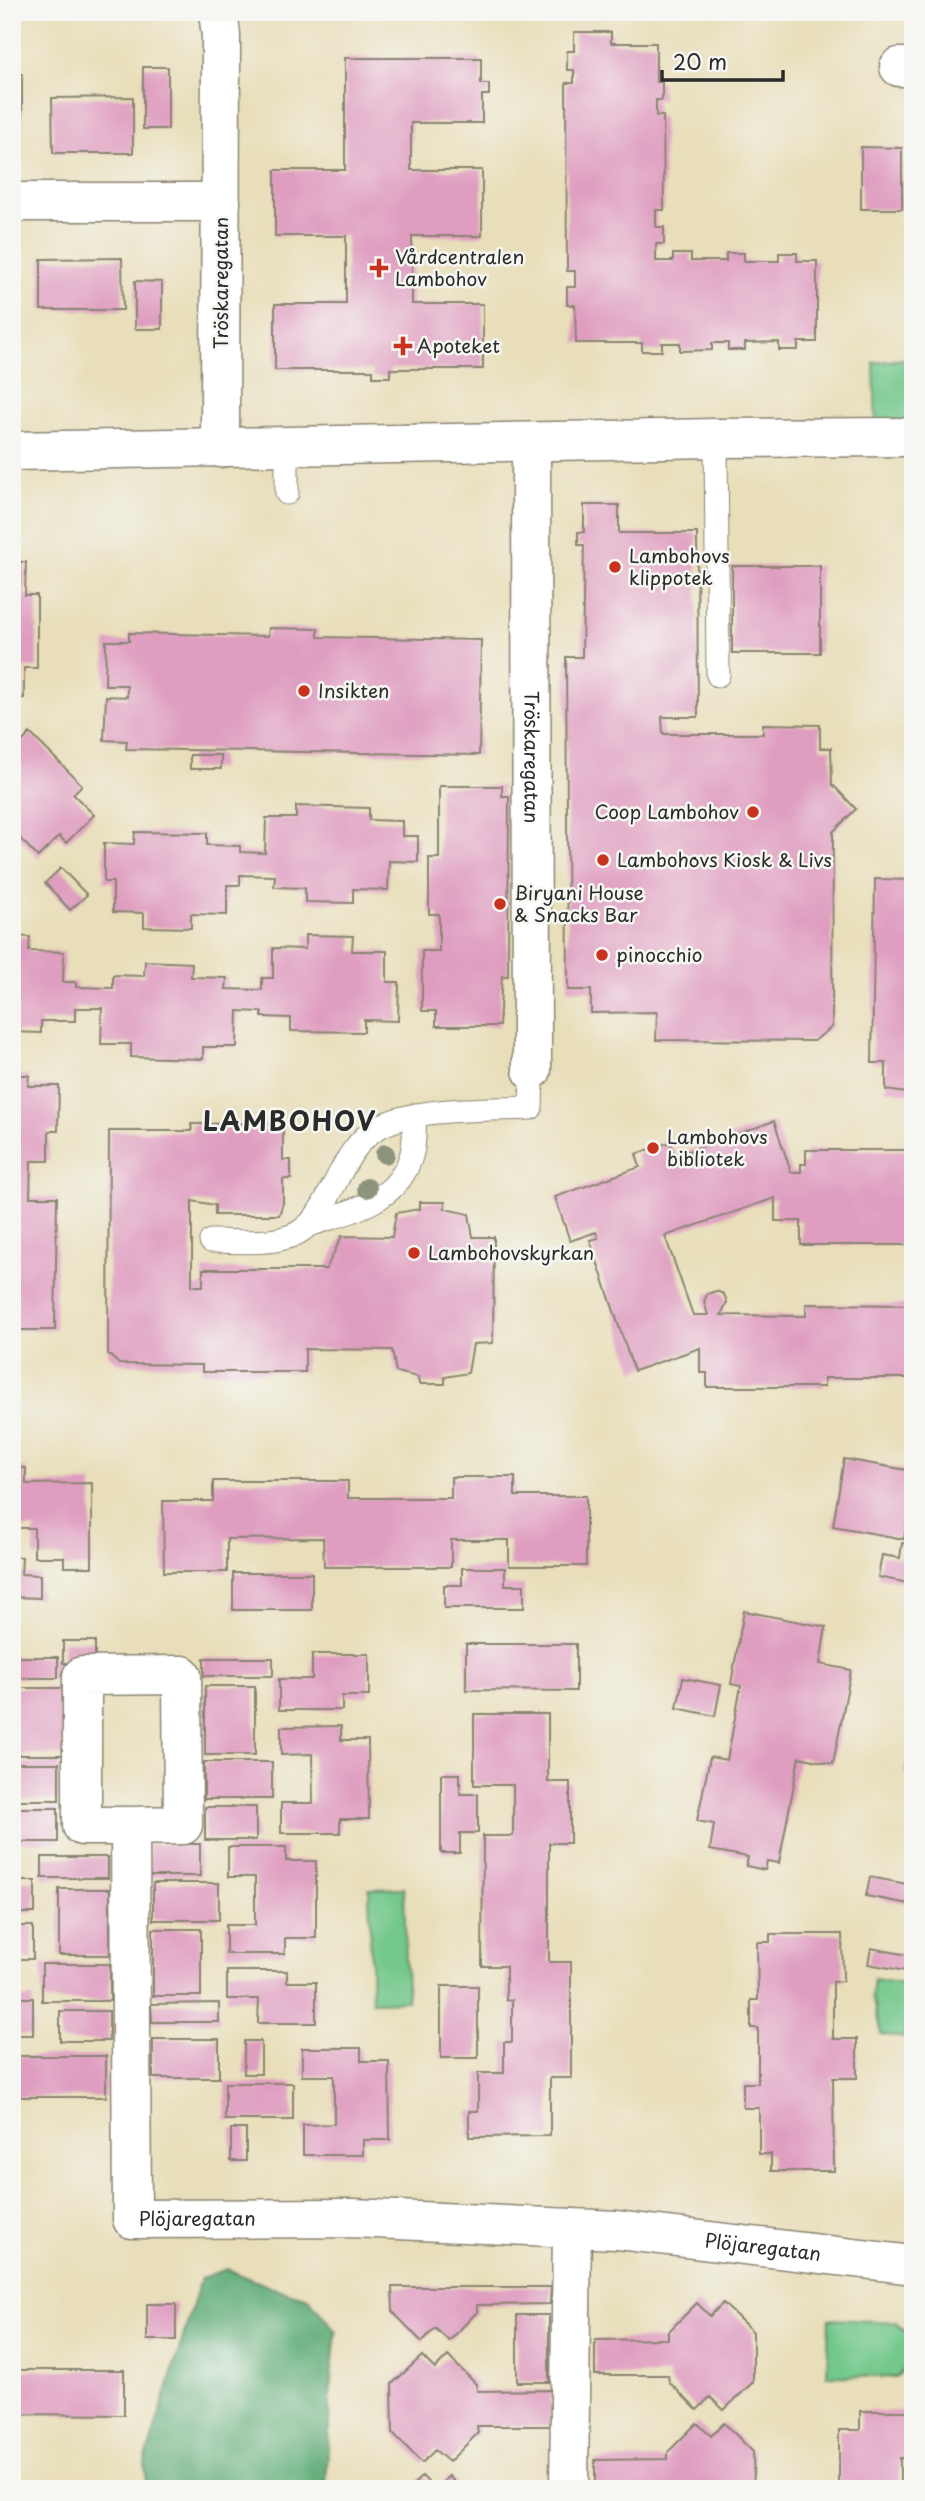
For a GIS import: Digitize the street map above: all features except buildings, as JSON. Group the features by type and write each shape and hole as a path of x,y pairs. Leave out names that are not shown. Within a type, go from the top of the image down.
{"street":[{"name":"Tröskaregatan","path":"218,12 221,35 220,448"},
{"name":"Tröskaregatan","path":"12,202 221,202"},
{"path":"12,452 716,438 913,437"},
{"name":"Tröskaregatan","path":"531,442 532,1070"},
{"path":"182,1675 183,1825 130,1826 82,1826 82,1676 182,1675"},
{"name":"Plöjaregatan","path":"130,1826 132,2219 353,2218 617,2230 913,2265"},
{"path":"569,2489 572,2228"}],"lane":[{"path":"716,438 718,675"},
{"path":"287,448 287,493"},
{"path":"312,1224 344,1164 362,1138 381,1126 415,1115 531,1108 532,1070"},
{"path":"211,1241 267,1241 292,1236 312,1224 369,1204 388,1193 402,1174 412,1152 415,1115"}],"green space":[{"path":"913,358 913,429 876,429 874,363"},
{"path":"404,1888 407,2001 372,2002 369,1889"},
{"path":"874,1979 911,1985 904,2038 881,2034 872,1996"},
{"path":"227,2269 270,2287 309,2298 336,2332 326,2489 146,2489 145,2462 201,2278"},
{"path":"829,2319 896,2322 912,2341 912,2362 896,2377 827,2376"}],"place":[{"name":"Vårdcentralen Lambohov","path":"379,268"},
{"name":"Apoteket","path":"403,346"},
{"name":"Lambohovs klippotek","path":"615,567"},
{"name":"Insikten","path":"304,691"},
{"name":"Coop Lambohov","path":"753,812"},
{"name":"Lambohovs Kiosk & Livs","path":"603,860"},
{"name":"Biryani House & Snacks Bar","path":"500,904"},
{"name":"pinocchio","path":"602,955"},
{"name":"Lambohovs bibliotek","path":"653,1148"},
{"name":"Lambohovskyrkan","path":"414,1253"}],"district":[{"name":"LAMBOHOV","path":"290,1122"}]}
